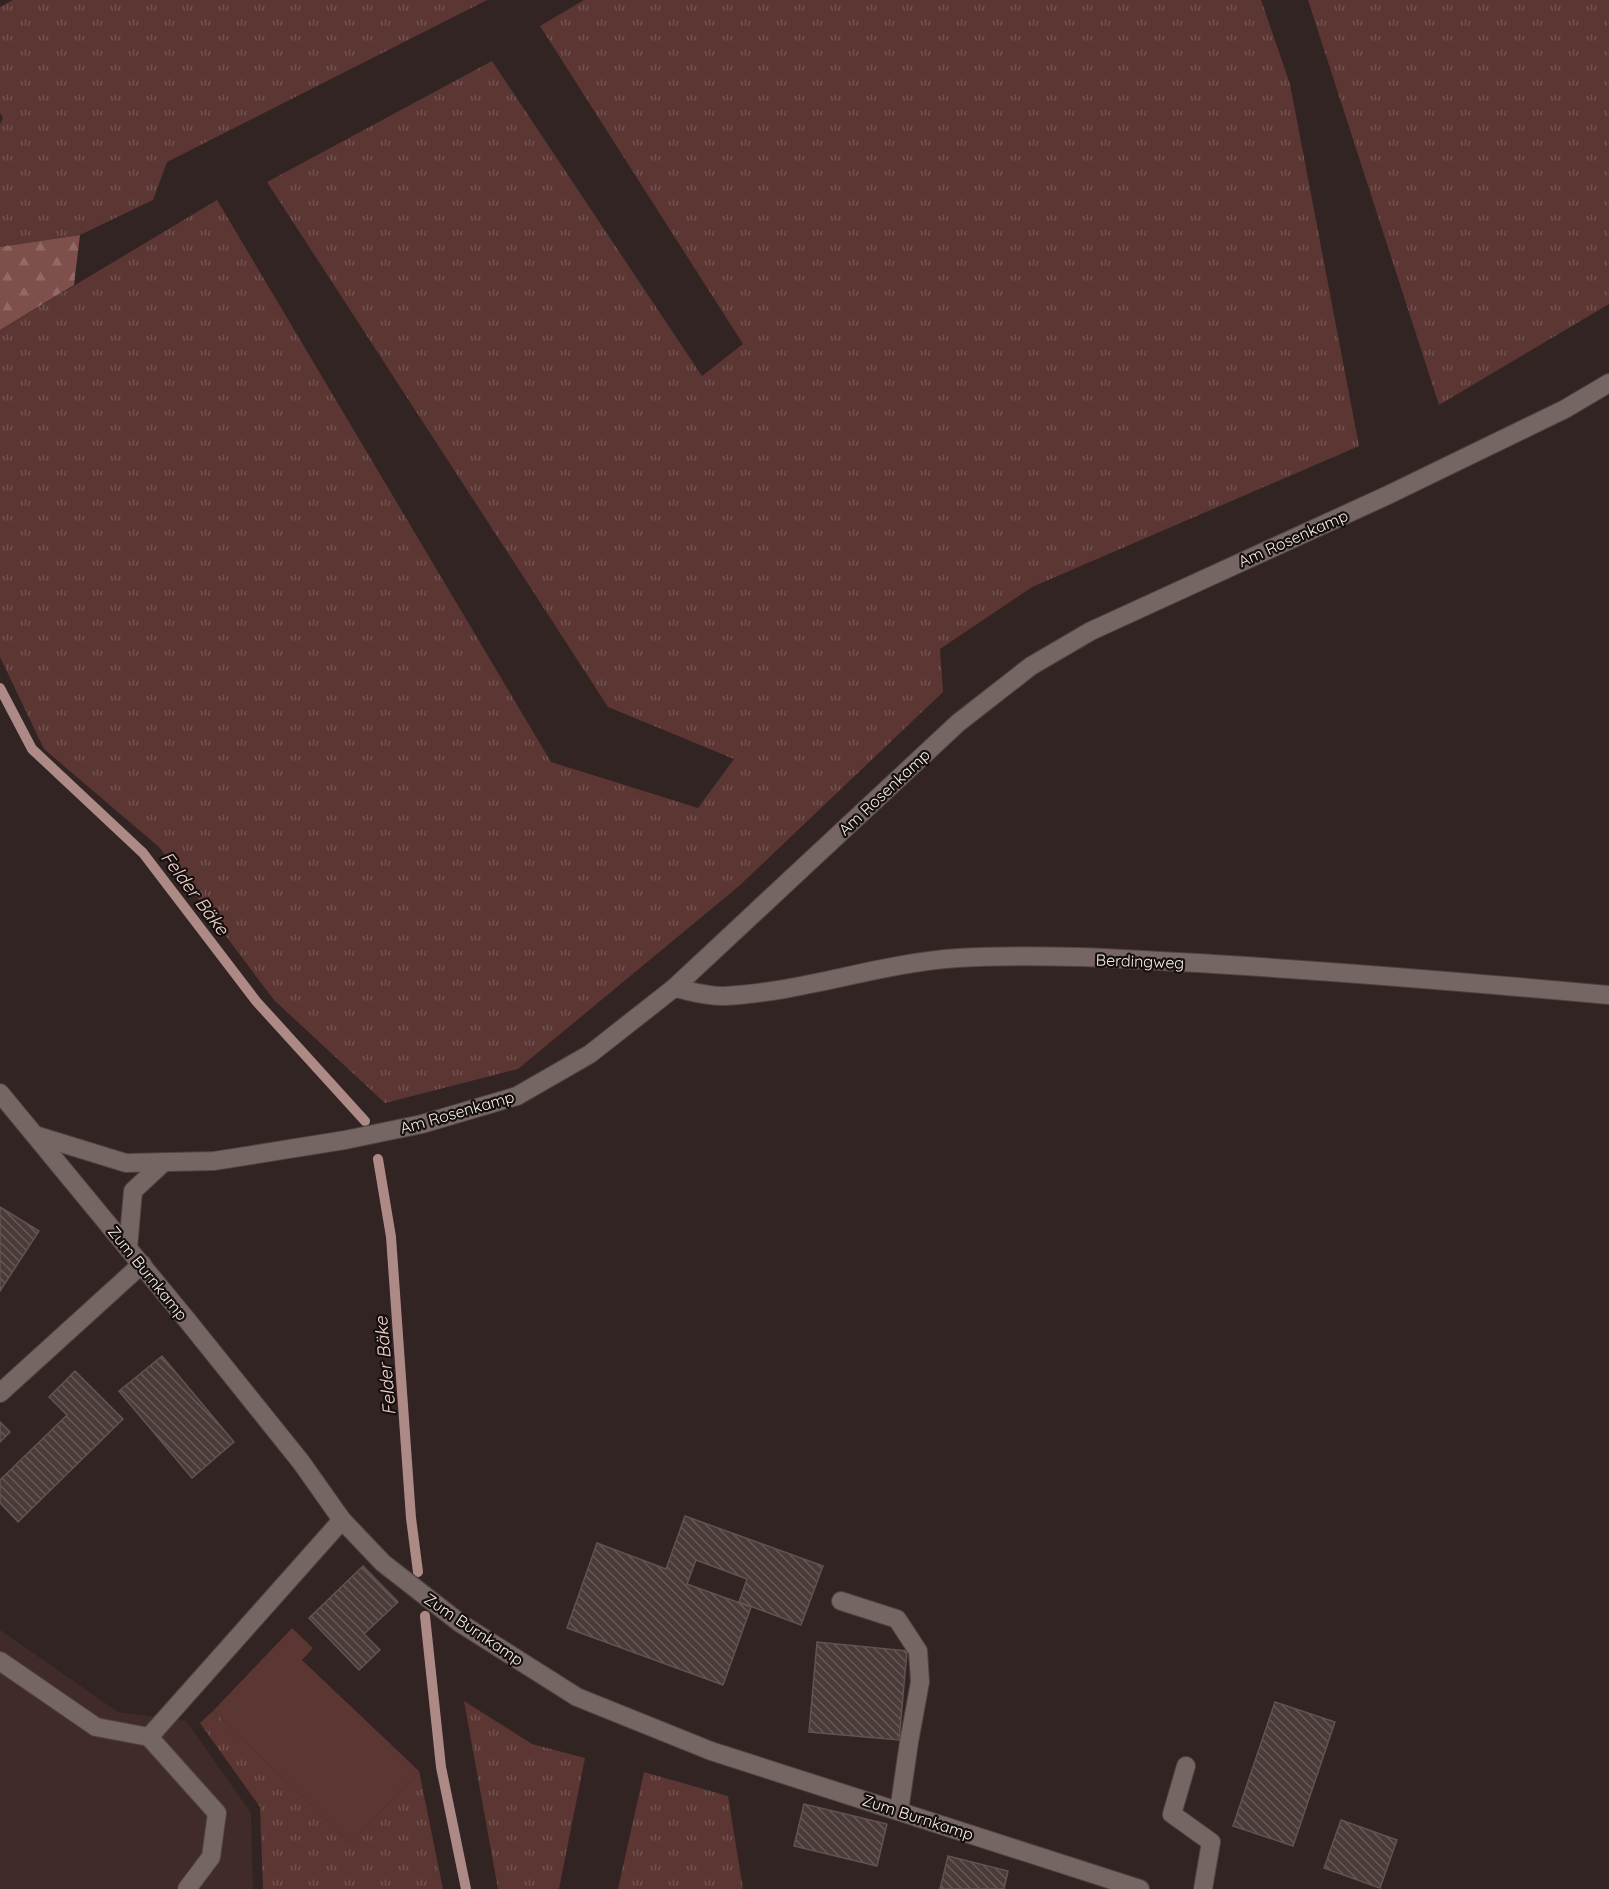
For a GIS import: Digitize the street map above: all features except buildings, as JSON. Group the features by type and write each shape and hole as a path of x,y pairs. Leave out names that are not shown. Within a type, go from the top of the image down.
{"street":[{"name":"Am Rosenkamp","path":"35,1135 126,1163 214,1161 345,1140 422,1124 518,1096 590,1054 674,988 958,723 1031,666 1090,631 1388,495 1565,409 1609,383"},
{"name":"Berdingweg","path":"674,988 723,996 785,988 904,965 957,958 1019,957 1139,960 1375,974 1609,995"},
{"name":"Zum Burnkamp","path":"0,1093 142,1264 301,1462 342,1520 383,1563 460,1623 577,1697 711,1751 1140,1889"},
{"path":"128,1248 133,1191 164,1162"},
{"path":"0,1393 142,1264"},
{"path":"149,1737 342,1520"},
{"path":"841,1601 897,1619 918,1651 920,1682 898,1811"},
{"path":"0,1661 96,1727 149,1737 217,1813 211,1857 187,1889"},
{"path":"1186,1766 1172,1814 1211,1842 1203,1889"}],"shaded area":[{"path":"0,1630 118,1712 186,1721 251,1813 253,1889 0,1889"}],"green space":[{"path":"13,0 487,0 167,162 153,200 80,235 0,247 0,124 3,118 0,113 0,7"},
{"path":"584,0 1261,0 1290,84 1359,446 1032,587 940,649 943,692 739,886 518,1069 385,1103 274,1000 159,847 44,749 0,657 0,330 217,200 551,762 698,808 734,759 608,707 267,182 492,61 702,376 743,344 540,26"},
{"path":"1308,0 1609,0 1609,304 1439,405"},
{"path":"80,235 74,285 0,330 0,247"},
{"path":"292,1628 313,1648 302,1660 419,1771 351,1843 213,1711"},
{"path":"464,1701 532,1744 585,1758 559,1889 498,1889"},
{"path":"213,1711 351,1843 419,1771 443,1889 263,1889 260,1807 200,1723"},
{"path":"644,1772 728,1796 743,1889 618,1889"}],"waterway":[{"name":"Felder Bäke","path":"0,688 32,749 143,853 256,1001 365,1121"},
{"name":"Felder Bäke","path":"378,1159 391,1237 411,1518 418,1572"},
{"name":"Felder Bäke","path":"425,1616 441,1767 466,1889"}]}
